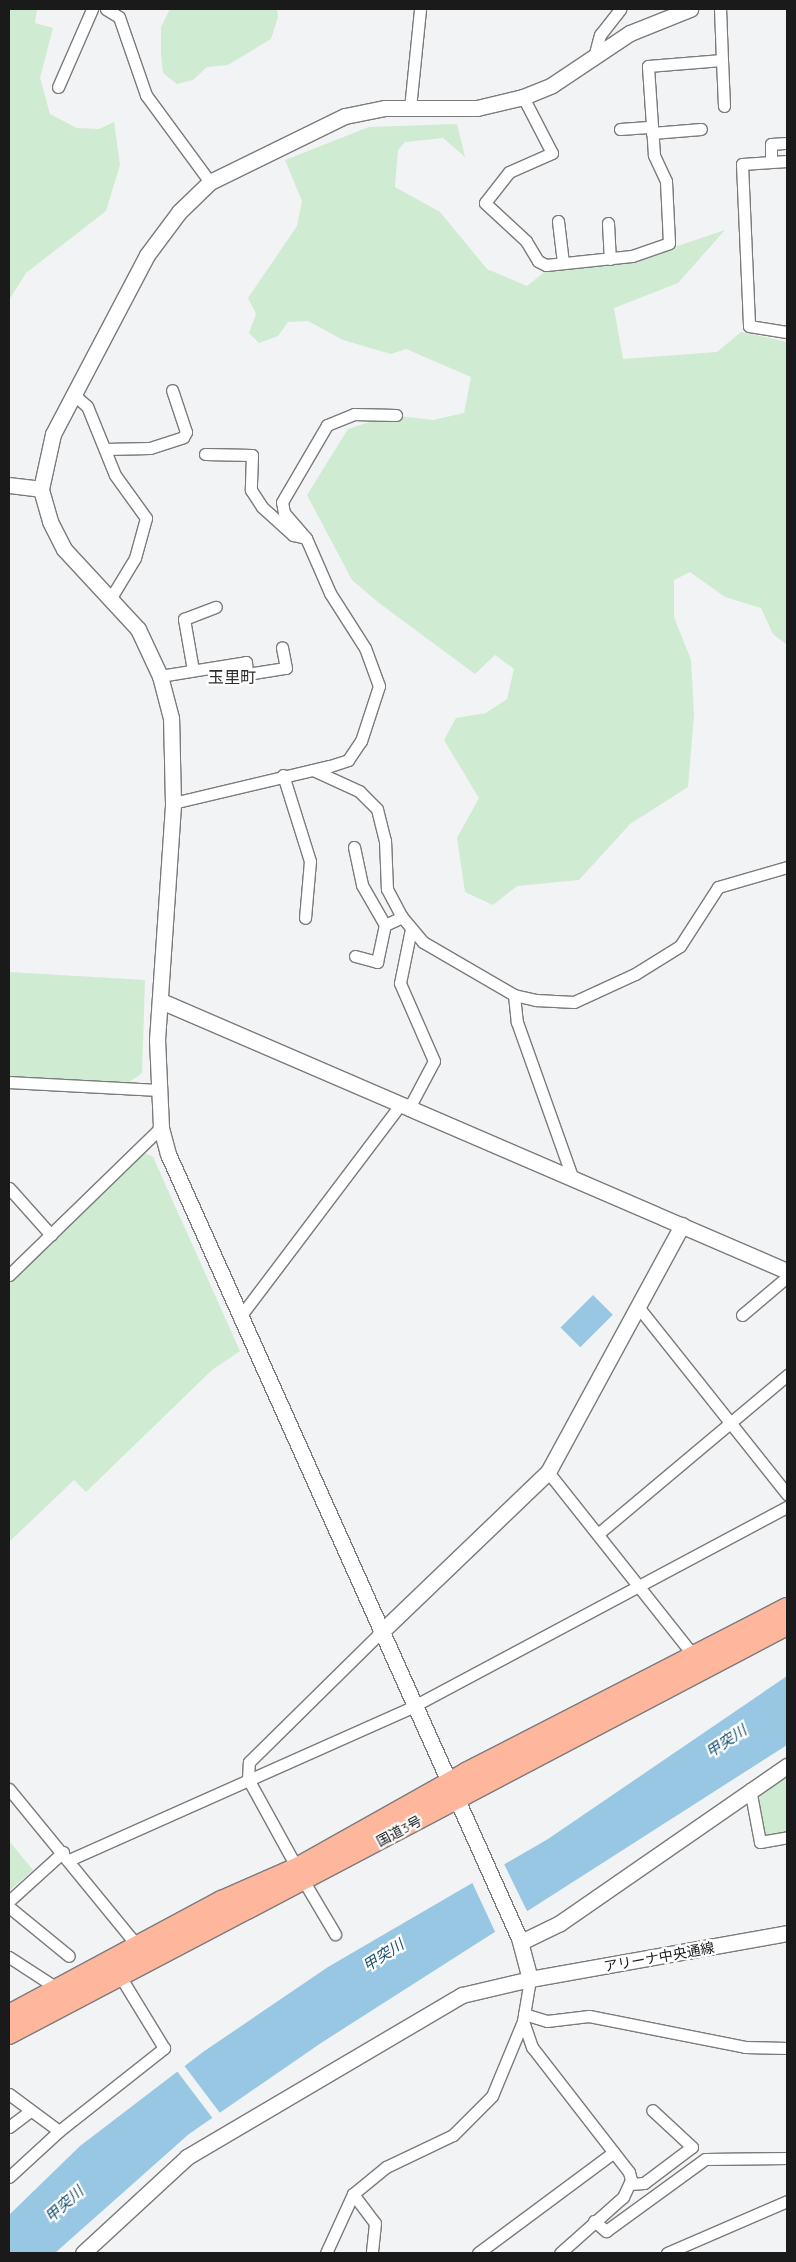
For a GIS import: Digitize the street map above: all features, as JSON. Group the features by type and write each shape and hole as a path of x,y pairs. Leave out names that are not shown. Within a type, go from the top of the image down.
{"highway":[{"name":"国道3号","path":"9,2034 143,1953 300,1874 699,1662 787,1608"},
{"name":"国道3号","path":"699,1662 787,1625"},
{"name":"国道3号","path":"9,2015 58,1989 116,1969"}],"street":[{"path":"58,87 92,9"},
{"path":"106,9 119,17 146,95 210,182"},
{"path":"410,108 420,9"},
{"path":"594,57 600,35 620,9"},
{"path":"326,2253 352,2194 386,2167 436,2145 469,2123 492,2096 523,2018 530,1979 520,1940 412,1707 168,1154 160,1127 158,1090 161,1002 173,803 171,718 160,676 138,629 112,596 64,549 50,521 41,489 46,453 73,394 164,229 210,182 345,116 410,108 477,108 523,97 552,84 630,33 690,9"},
{"path":"720,9 724,106"},
{"path":"523,97 552,153 509,172 485,203 526,241 538,261 563,263 632,256 669,243 666,181 654,156 648,66 722,60"},
{"path":"620,129 701,129"},
{"path":"770,162 771,144 787,143"},
{"path":"787,162 742,164 749,326 787,332"},
{"path":"558,221 563,263"},
{"path":"608,223 610,258"},
{"path":"105,449 150,448 183,437 186,432 172,390"},
{"path":"73,394 88,406 114,475 146,518 136,558 112,596"},
{"path":"173,803 283,774 313,770 348,760 361,741 379,686 365,648 330,592 306,538 284,513 282,502 327,425 354,414 396,416"},
{"path":"205,454 252,455 251,490 262,507 293,535 306,538"},
{"path":"9,485 41,489"},
{"path":"193,670 184,619 216,607"},
{"path":"160,676 246,662 247,674 286,668 282,647"},
{"path":"313,770 359,791 377,809 385,840 388,889 402,917 423,942 514,995 562,1004 609,987 680,946 718,887 787,866"},
{"path":"283,774 310,861 305,918"},
{"path":"354,847 362,885 385,925 377,962 355,956"},
{"path":"385,925 402,917"},
{"path":"239,1318 404,1106 434,1061 400,983 411,928"},
{"path":"514,995 517,1022 573,1178"},
{"path":"161,1002 787,1271"},
{"path":"9,1082 158,1090"},
{"path":"9,1275 160,1127"},
{"path":"9,1188 51,1235"},
{"path":"335,1934 248,1779 249,1762 548,1472 639,1308 682,1225"},
{"path":"742,1315 787,1277"},
{"path":"639,1308 787,1494"},
{"path":"599,1533 728,1422 787,1375"},
{"path":"548,1472 640,1584 699,1662"},
{"path":"9,1901 66,1856 412,1707 787,1507"},
{"path":"520,1940 560,1923 750,1789 787,1766"},
{"path":"9,1789 66,1856 143,1953"},
{"path":"750,1789 760,1842 787,1837"},
{"path":"9,1907 69,1956"},
{"name":"アリーナ中央通線","path":"90,2251 187,2157 462,1996 530,1979 787,1936"},
{"path":"9,1957 58,1989"},
{"path":"9,2177 59,2131 164,2048 116,1969"},
{"path":"523,2018 547,2021 589,2016 745,2047 787,2048"},
{"path":"523,2018 532,2047 629,2172 630,2184 622,2197 560,2253"},
{"path":"9,2094 59,2131"},
{"path":"630,2184 644,2183 692,2147 652,2110"},
{"path":"9,2127 30,2111"},
{"path":"478,2253 614,2152"},
{"path":"594,2221 606,2231 705,2159 787,2158"},
{"path":"352,2194 375,2223 372,2253"},
{"path":"667,2253 787,2201"}],"green space":[{"path":"9,9 37,9 35,23 53,28 40,78 50,114 77,128 99,129 114,122 120,165 106,211 26,273 9,300"},
{"path":"170,9 277,9 278,17 271,39 228,65 207,67 193,80 177,84 163,73 161,54 161,27"},
{"path":"457,124 465,157 443,138 405,142 398,150 395,187 440,212 487,269 527,286 547,270 633,261 725,230 678,283 614,308 623,359 717,352 741,332 787,342 787,645 773,634 761,608 725,597 690,572 674,580 674,617 691,660 694,714 688,787 630,824 579,880 517,886 493,905 465,892 457,838 479,798 444,740 456,718 486,713 507,699 514,669 495,655 475,674 379,603 352,580 307,495 348,429 391,415 433,420 464,413 471,377 406,349 391,354 343,340 308,321 288,322 278,336 259,343 249,333 256,314 248,298 297,226 302,201 285,160 369,127"},
{"path":"9,972 145,980 142,1073 128,1083 9,1076"},
{"path":"141,1151 153,1157 240,1351 212,1370 86,1492 74,1480 9,1542 9,1283"},
{"path":"787,1775 787,1834 767,1838 761,1834 755,1795"},
{"path":"9,1841 33,1870 9,1891"}],"water":[{"path":"593,1295 613,1315 580,1347 560,1328"},
{"name":"甲突川","path":"787,1676 787,1745 321,2043 189,2134 55,2253 9,2253 9,2215 80,2146 203,2052 328,1967 548,1839"}],"pier":[{"path":"503,1862 529,1915 497,1936 471,1880"},
{"path":"183,2064 222,2115 214,2121 176,2069"}],"district":[{"name":"玉里町","path":"232,677"}]}
